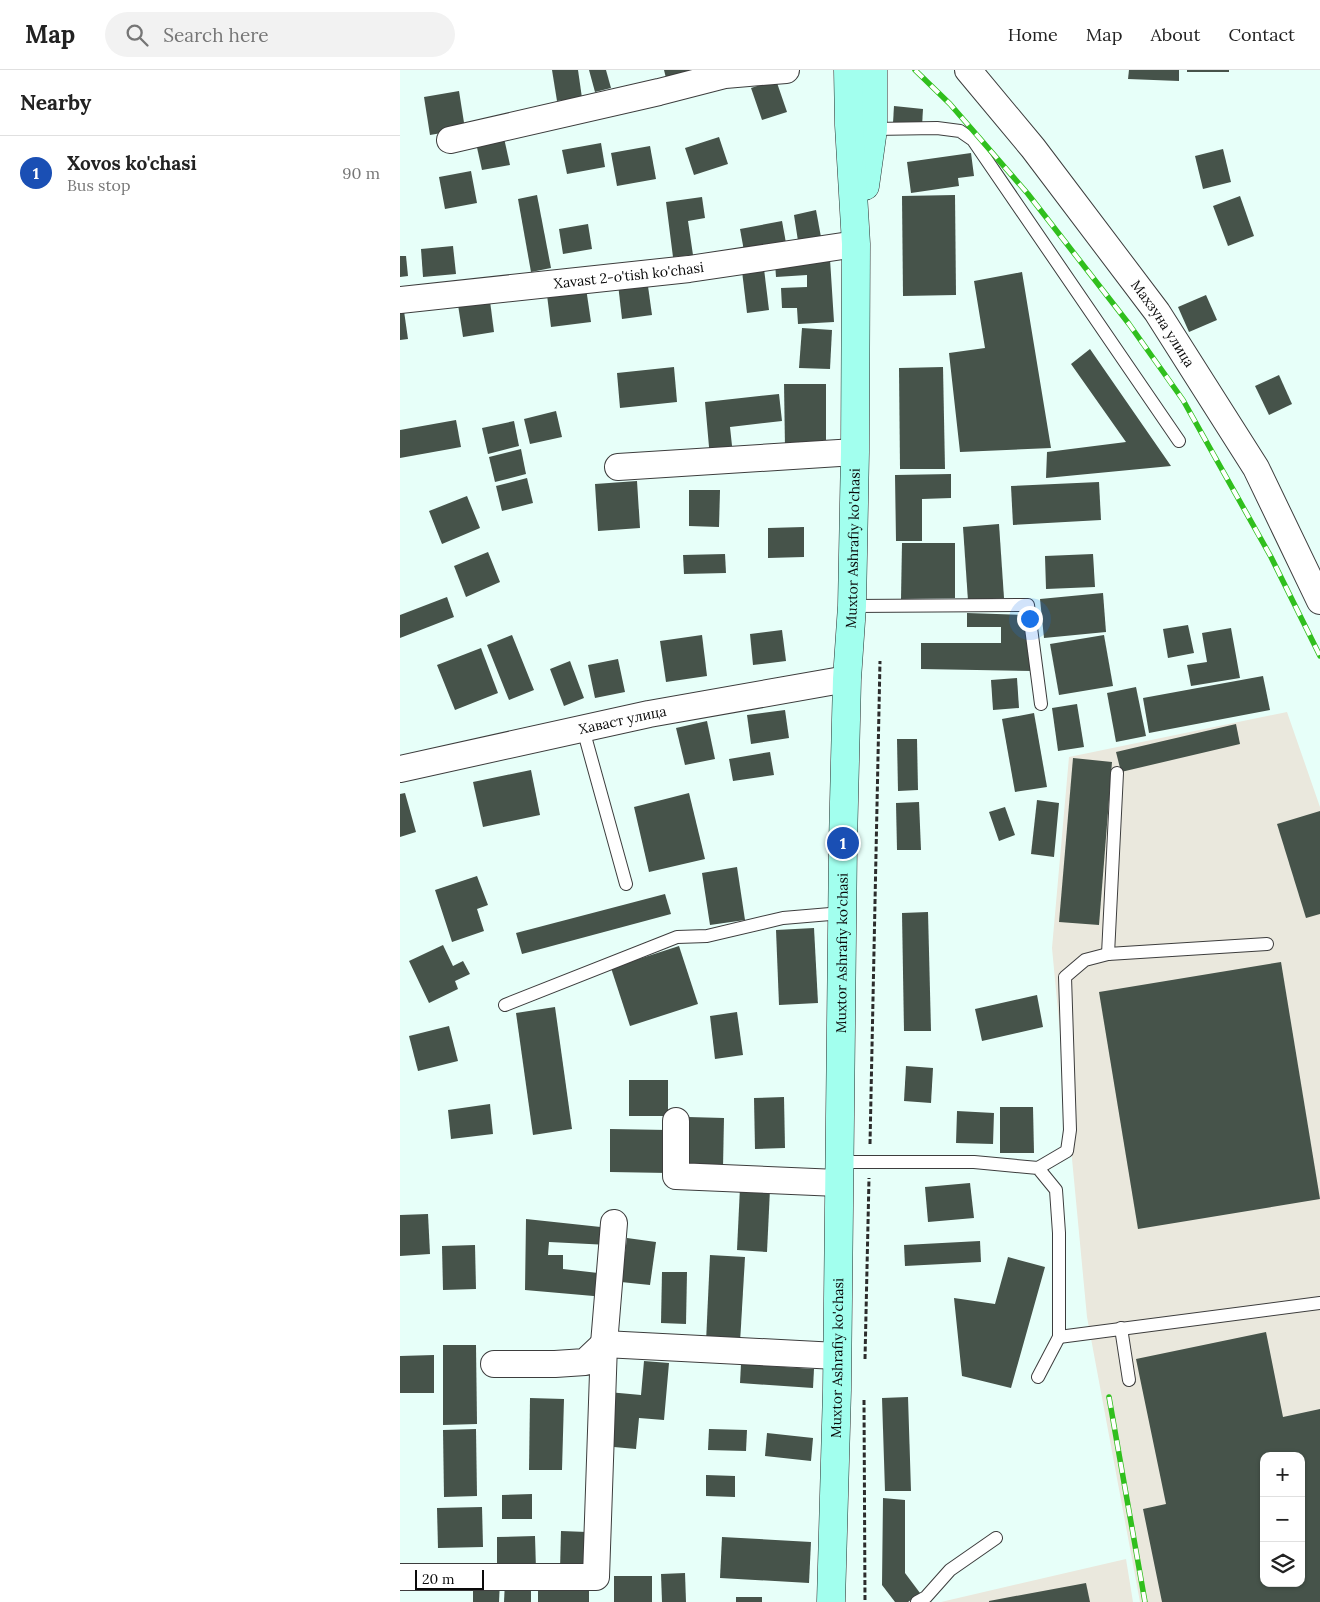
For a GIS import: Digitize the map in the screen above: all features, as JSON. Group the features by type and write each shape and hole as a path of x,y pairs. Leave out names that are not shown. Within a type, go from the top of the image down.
{"main road":[{"name":"Muxtor Ashrafiy ko'chasi","path":"831,1602 837,1356 846,679 852,606 856,452 856,244 849,125 848,70"},
{"name":"Muxtor Ashrafiy ko'chasi","path":"856,244 873,129 873,70"}],"street":[{"path":"450,140 660,92 725,75 786,70"},
{"name":"Махзуна улица","path":"968,70 1034,148 1157,312 1256,468 1320,601"},
{"name":"Xavast 2-o'tish ko'chasi","path":"400,300 688,269 856,244"},
{"path":"618,467 856,452"},
{"name":"Хаваст улица","path":"400,769 649,714 846,679"},
{"path":"676,1121 676,1176 839,1172"},
{"path":"400,1577 596,1577 604,1344 614,1223"},
{"path":"494,1364 585,1362 604,1344 837,1356"}],"lane":[{"path":"873,129 937,128 960,131 972,140 1179,441"},
{"path":"852,606 1028,605 1041,704"},
{"path":"584,729 626,884"},
{"path":"1108,954 1117,773"},
{"path":"505,1005 677,936 706,936 783,918 842,913"},
{"path":"839,1172 869,1162 974,1162 1038,1168 1067,1151 1070,1130 1065,977 1085,960 1108,954 1267,944"},
{"path":"1038,1168 1056,1190 1059,1233 1059,1337 1038,1377"},
{"path":"1059,1337 1320,1303"},
{"path":"1121,1328 1128,1380"},
{"path":"917,1602 926,1597 950,1570 996,1538"}],"path":[{"path":"865,1361 880,661"},
{"path":"864,1391 865,1602"}],"shaded area":[{"path":"1287,712 1320,807 1320,1602 1140,1602 1087,1317 1052,948 1069,757"},
{"path":"1126,1559 1133,1602 941,1602"}],"building":[{"path":"552,70 578,70 582,98 557,101"},
{"path":"589,70 606,70 611,88 595,92"},
{"path":"664,70 696,70 666,78"},
{"path":"1129,70 1179,70 1179,81 1128,79"},
{"path":"1187,70 1229,70 1229,72 1187,72"},
{"path":"776,80 787,112 762,120 751,88"},
{"path":"459,91 465,129 430,135 424,97"},
{"path":"894,106 923,109 922,126 893,123"},
{"path":"719,137 728,164 694,175 685,148"},
{"path":"504,138 510,165 482,170 476,143"},
{"path":"601,143 605,167 567,174 562,150"},
{"path":"650,146 656,179 617,186 611,153"},
{"path":"1223,149 1231,182 1203,189 1195,156"},
{"path":"971,153 974,176 958,178 959,186 911,193 907,162"},
{"path":"471,171 477,203 445,209 439,177"},
{"path":"537,195 551,268 531,272 518,199"},
{"path":"955,195 956,295 903,296 902,196"},
{"path":"1240,196 1254,236 1228,246 1213,206"},
{"path":"702,197 705,218 688,221 693,255 673,257 666,202"},
{"path":"816,210 821,237 798,241 794,215"},
{"path":"782,221 786,243 744,251 740,229"},
{"path":"588,224 592,249 563,254 559,229"},
{"path":"453,246 456,274 423,277 421,249"},
{"path":"400,256 406,256 408,276 400,277"},
{"path":"830,259 834,322 798,324 797,308 782,308 781,288 807,287 807,275 776,277 775,263"},
{"path":"764,269 769,310 747,313 742,271"},
{"path":"1022,272 1051,448 960,452 949,353 985,348 974,281"},
{"path":"647,279 652,315 622,319 618,284"},
{"path":"585,281 591,322 551,327 546,287"},
{"path":"1206,295 1217,320 1189,332 1178,307"},
{"path":"490,301 494,332 463,337 458,305"},
{"path":"400,304 403,304 408,339 400,340"},
{"path":"802,328 832,330 830,369 799,368"},
{"path":"1090,349 1171,466 1046,478 1047,452 1126,442 1071,364"},
{"path":"674,367 677,402 620,408 617,373"},
{"path":"943,367 945,469 900,469 899,368"},
{"path":"1279,375 1292,404 1269,415 1255,386"},
{"path":"784,384 826,384 826,447 785,447"},
{"path":"779,394 782,421 730,427 733,455 710,458 705,402"},
{"path":"556,411 562,437 530,444 524,419"},
{"path":"456,420 461,447 400,458 400,430"},
{"path":"514,421 519,446 488,454 482,428"},
{"path":"521,449 526,474 495,482 489,457"},
{"path":"951,474 951,498 922,499 922,541 896,541 895,475"},
{"path":"527,478 533,503 502,511 496,486"},
{"path":"637,481 640,528 598,531 595,484"},
{"path":"1099,482 1101,520 1013,525 1011,486"},
{"path":"689,490 720,490 719,527 689,526"},
{"path":"467,496 480,528 442,544 429,511"},
{"path":"999,524 1004,598 968,601 963,527"},
{"path":"804,527 804,557 768,558 768,528"},
{"path":"902,543 955,543 955,598 901,599"},
{"path":"488,552 500,582 466,597 454,566"},
{"path":"725,554 726,573 684,574 683,555"},
{"path":"1093,554 1095,587 1046,589 1045,556"},
{"path":"1103,593 1106,632 1044,638 1040,599"},
{"path":"447,597 454,617 400,638 400,615"},
{"path":"967,613 1026,615 1033,671 921,669 921,643 1001,643 1001,627 967,627"},
{"path":"1188,625 1194,653 1168,658 1163,629"},
{"path":"1231,628 1240,678 1191,686 1187,665 1207,662 1202,633"},
{"path":"782,630 786,661 753,665 750,634"},
{"path":"512,635 534,690 509,700 487,645"},
{"path":"702,635 707,676 666,682 660,641"},
{"path":"1104,635 1113,686 1059,695 1050,644"},
{"path":"481,648 498,693 455,710 437,665"},
{"path":"618,659 625,692 595,698 588,665"},
{"path":"570,661 584,698 564,706 550,669"},
{"path":"1263,676 1270,710 1149,733 1143,698"},
{"path":"1017,678 1019,708 993,710 991,680"},
{"path":"1136,687 1146,736 1116,742 1107,693"},
{"path":"1077,704 1084,747 1058,751 1052,708"},
{"path":"785,710 789,738 751,744 747,715"},
{"path":"1034,713 1047,787 1015,792 1002,719"},
{"path":"707,721 715,759 685,765 676,728"},
{"path":"1236,724 1240,744 1121,772 1116,752"},
{"path":"897,739 917,739 918,790 898,791"},
{"path":"770,752 774,775 733,781 729,759"},
{"path":"1073,758 1112,762 1099,925 1059,922"},
{"path":"531,770 540,815 483,827 473,782"},
{"path":"405,793 416,832 400,837 400,794"},
{"path":"689,793 705,859 649,872 634,807"},
{"path":"1037,800 1059,803 1054,857 1031,854"},
{"path":"919,802 921,850 897,850 896,803"},
{"path":"1005,807 1015,835 999,841 989,812"},
{"path":"1320,811 1320,914 1306,918 1277,824"},
{"path":"737,867 745,920 710,925 702,873"},
{"path":"477,876 488,905 477,909 484,931 452,942 435,890"},
{"path":"665,894 671,914 522,954 516,933"},
{"path":"928,912 931,1031 904,1031 902,913"},
{"path":"814,928 818,1003 779,1005 776,930"},
{"path":"443,945 453,966 463,961 470,974 455,981 458,989 429,1003 409,961"},
{"path":"679,946 698,1004 630,1026 611,968"},
{"path":"1281,962 1320,1199 1138,1229 1099,992"},
{"path":"1037,995 1043,1027 982,1041 975,1009"},
{"path":"555,1007 572,1129 533,1135 516,1013"},
{"path":"737,1012 743,1055 715,1059 710,1016"},
{"path":"449,1026 458,1061 418,1071 409,1036"},
{"path":"906,1066 933,1068 931,1103 904,1101"},
{"path":"629,1080 668,1080 668,1116 629,1116"},
{"path":"784,1097 785,1148 755,1149 754,1098"},
{"path":"490,1104 493,1134 451,1139 448,1110"},
{"path":"1000,1107 1033,1107 1034,1153 1000,1153"},
{"path":"957,1111 994,1113 993,1144 956,1143"},
{"path":"688,1117 724,1118 723,1167 687,1167"},
{"path":"610,1129 668,1130 668,1173 610,1172"},
{"path":"970,1183 974,1218 928,1222 925,1187"},
{"path":"740,1187 770,1189 767,1252 737,1250"},
{"path":"428,1214 430,1254 400,1256 400,1215"},
{"path":"526,1219 610,1228 609,1245 549,1242 548,1255 563,1255 563,1269 607,1274 605,1297 525,1290"},
{"path":"627,1238 656,1242 650,1285 621,1282"},
{"path":"980,1241 981,1262 905,1266 904,1245"},
{"path":"475,1245 476,1289 443,1290 442,1246"},
{"path":"710,1255 745,1257 740,1343 706,1342"},
{"path":"1008,1257 1045,1267 1011,1388 962,1376 954,1298 995,1304"},
{"path":"662,1272 687,1272 686,1324 661,1323"},
{"path":"1266,1332 1283,1417 1320,1409 1320,1602 1162,1602 1143,1509 1166,1504 1136,1359"},
{"path":"443,1345 476,1345 477,1424 443,1425"},
{"path":"434,1355 434,1393 400,1393 400,1356"},
{"path":"644,1361 669,1363 664,1420 639,1418 636,1449 603,1446 608,1392 641,1395"},
{"path":"741,1364 814,1369 813,1388 740,1383"},
{"path":"908,1397 911,1491 885,1491 882,1398"},
{"path":"530,1398 564,1399 562,1470 529,1470"},
{"path":"476,1429 477,1496 444,1497 443,1430"},
{"path":"709,1429 747,1430 746,1451 708,1450"},
{"path":"767,1433 813,1438 811,1461 765,1456"},
{"path":"706,1475 735,1476 735,1497 706,1496"},
{"path":"532,1494 532,1519 502,1519 502,1495"},
{"path":"883,1498 905,1500 905,1573 920,1593 908,1602 895,1602 882,1585"},
{"path":"482,1507 483,1547 438,1548 437,1508"},
{"path":"561,1531 587,1532 586,1570 560,1570"},
{"path":"535,1536 536,1570 497,1570 497,1537"},
{"path":"722,1537 811,1542 809,1583 720,1578"},
{"path":"685,1573 686,1602 662,1602 661,1574"},
{"path":"614,1576 652,1576 652,1602 614,1602"},
{"path":"473,1581 500,1581 499,1602 473,1602"},
{"path":"505,1581 531,1582 531,1602 504,1602"},
{"path":"1086,1583 1090,1602 989,1602 989,1601"},
{"path":"538,1585 589,1585 589,1602 538,1602"},
{"path":"736,1597 762,1597 762,1602 736,1602"}],"railway":[{"path":"915,70 950,104 1028,194 1129,324 1183,400 1271,557 1320,656"},
{"path":"1109,1397 1145,1602"}],"place":[{"name":"Xovos ko'chasi","path":"843,843"}]}
